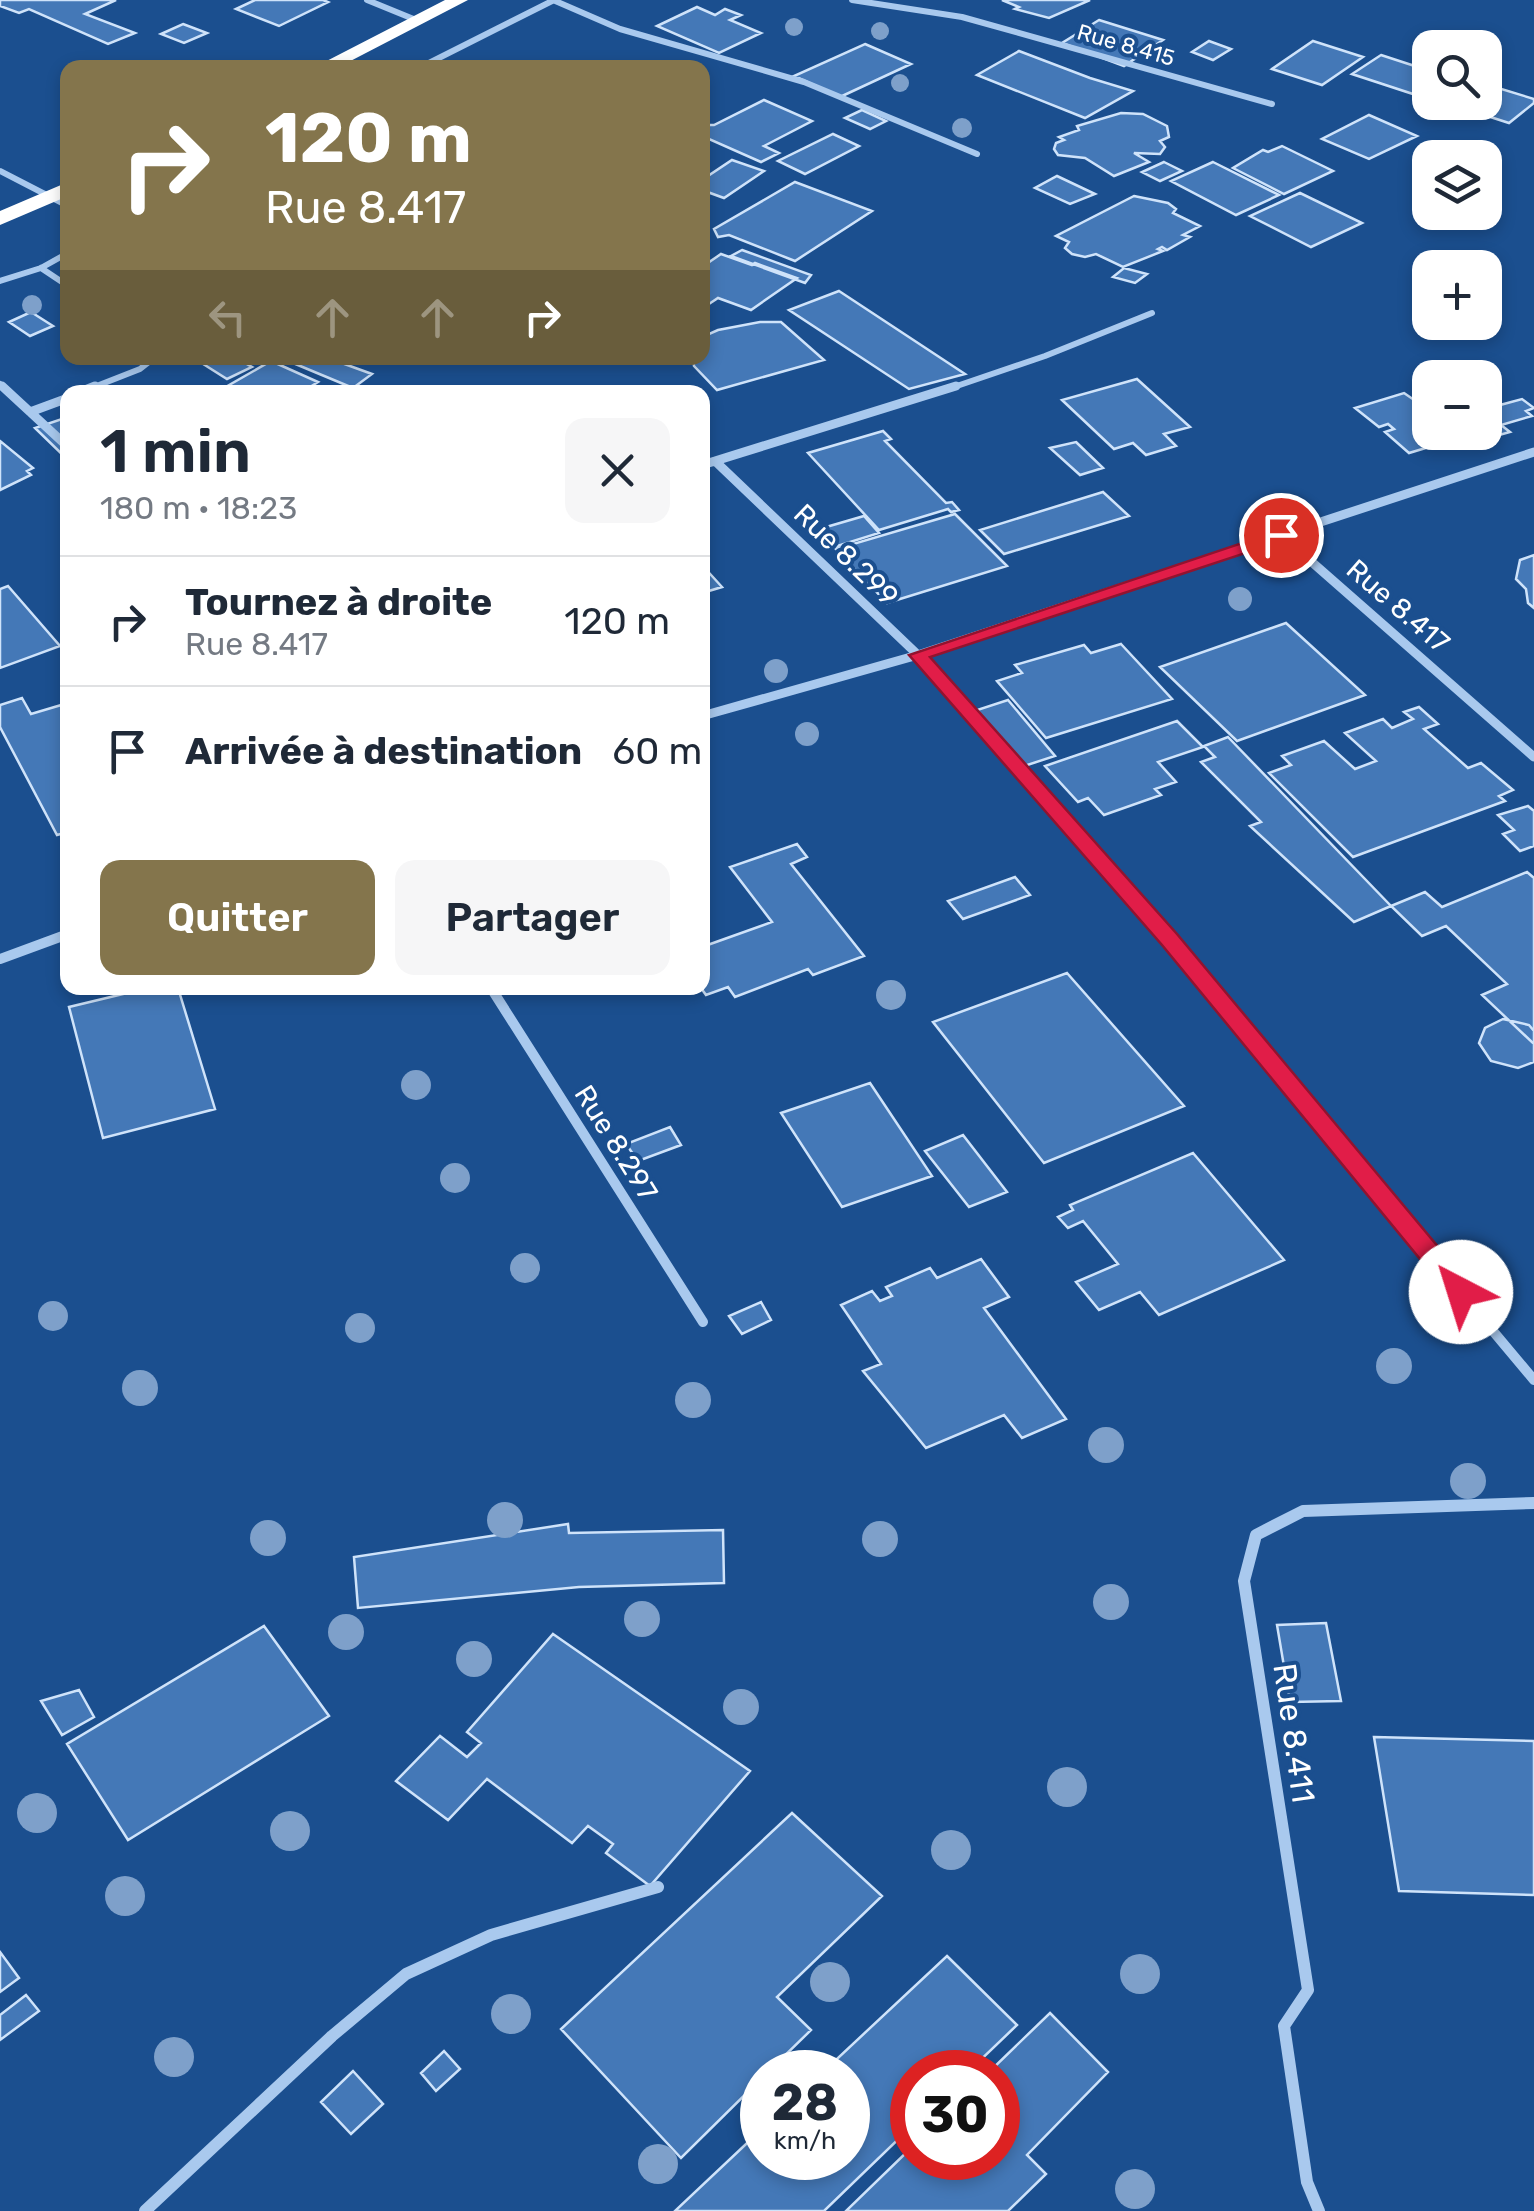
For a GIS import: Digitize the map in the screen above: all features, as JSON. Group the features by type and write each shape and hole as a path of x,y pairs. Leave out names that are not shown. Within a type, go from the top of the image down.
{"highway":[{"path":"338,60 460,0"},
{"path":"0,219 60,197"}],"street":[{"path":"367,0 416,20"},
{"path":"435,60 553,0 620,29 804,82 977,154"},
{"name":"Rue 8.415","path":"852,0 962,16 1272,104"},
{"path":"0,171 60,197"},
{"path":"0,281 42,268 60,258"},
{"path":"42,268 60,280"},
{"path":"710,463 1015,368 1084,344 1152,313"},
{"path":"98,385 145,365"},
{"path":"0,384 60,440"},
{"path":"30,412 60,401"},
{"path":"710,714 918,655 1534,452"},
{"name":"Rue 8.299","path":"715,462 918,655 1170,940 1534,1380"},
{"name":"Rue 8.417","path":"1281,535 1534,756"},
{"path":"0,959 60,937"},
{"name":"Rue 8.297","path":"495,995 703,1322"},
{"name":"Rue 8.411","path":"1319,2211 1307,2182 1284,2026 1308,1990 1244,1580 1256,1536 1303,1510 1534,1503"},
{"path":"145,2211 332,2036 406,1974 490,1935 658,1887"}],"building":[{"path":"0,0 116,0 85,14 135,33 108,44 29,9 19,13 0,6"},
{"path":"255,0 328,2 279,26 236,9"},
{"path":"1002,0 1090,0 1049,18 1015,9 1019,7"},
{"path":"697,7 715,15 725,9 741,15 730,20 761,33 719,53 657,26"},
{"path":"1099,20 1163,40 1124,66 1062,43"},
{"path":"183,24 207,33 184,43 161,34"},
{"path":"1209,41 1231,49 1213,60 1192,52"},
{"path":"1313,41 1363,57 1322,85 1272,69"},
{"path":"865,44 911,64 840,97 794,76"},
{"path":"1019,51 1133,91 1085,118 977,75"},
{"path":"1381,55 1412,65 1412,94 1352,74"},
{"path":"1502,89 1534,99 1534,103 1509,123 1500,120"},
{"path":"764,100 812,121 764,146 779,153 761,162 710,140 710,125"},
{"path":"862,110 886,121 870,129 845,118"},
{"path":"1121,113 1143,114 1167,126 1169,137 1160,141 1165,147 1160,154 1134,153 1149,162 1114,176 1085,158 1058,155 1054,149 1056,143 1064,140 1059,137 1079,130 1077,126"},
{"path":"1369,115 1417,136 1369,159 1322,139"},
{"path":"833,134 859,146 805,174 778,161"},
{"path":"1282,146 1333,171 1284,194 1233,168 1263,150"},
{"path":"732,160 764,171 724,198 710,193 710,175"},
{"path":"1164,162 1182,171 1160,181 1142,172"},
{"path":"1213,162 1279,195 1236,215 1171,181"},
{"path":"1057,176 1095,194 1070,204 1035,188"},
{"path":"795,182 872,211 795,261 729,235 718,237 714,229"},
{"path":"1300,193 1362,223 1311,247 1250,216"},
{"path":"1134,196 1168,203 1176,209 1173,213 1200,226 1183,235 1190,237 1167,250 1162,247 1158,249 1163,251 1123,267 1096,254 1072,254 1065,248 1069,242 1056,236"},
{"path":"742,250 811,275 805,283 731,256"},
{"path":"721,254 797,278 751,310 718,298 710,303 710,262"},
{"path":"1124,268 1147,274 1135,283 1113,277"},
{"path":"839,291 965,374 909,389 789,310"},
{"path":"31,312 53,326 30,336 9,322"},
{"path":"781,322 824,360 717,390 694,365 710,365 710,334"},
{"path":"205,365 252,367 227,379"},
{"path":"264,365 280,365 318,382 313,385 229,385"},
{"path":"298,365 347,365 372,374 357,385 346,385"},
{"path":"1137,379 1190,427 1164,434 1176,446 1146,455 1133,443 1114,449 1062,400"},
{"path":"1404,393 1412,399 1412,450 1419,450 1409,453 1385,432 1394,429 1388,424 1379,427 1355,408"},
{"path":"1522,399 1534,408 1526,411 1532,416 1502,425 1502,404"},
{"path":"60,420 60,452 35,428"},
{"path":"883,431 891,439 885,441 946,503 952,502 959,510 948,509 879,530 808,453"},
{"path":"0,441 33,468 27,471 31,475 0,490"},
{"path":"1076,442 1103,468 1080,475 1050,448"},
{"path":"1103,492 1129,516 1004,554 980,530"},
{"path":"955,514 1007,566 887,603 836,549"},
{"path":"864,516 879,533 831,548 816,530"},
{"path":"1534,555 1534,608 1528,603 1526,589 1516,579 1520,560"},
{"path":"710,574 722,587 710,591"},
{"path":"8,586 60,646 0,668 0,589"},
{"path":"1286,623 1365,695 1237,741 1160,667"},
{"path":"1121,644 1172,699 1046,738 997,681 1022,673 1015,665 1084,645 1091,653"},
{"path":"22,698 31,714 60,705 60,834 57,835 0,727 0,705"},
{"path":"1008,700 1055,756 1021,767 974,711"},
{"path":"1419,707 1438,724 1424,729 1468,768 1481,763 1513,790 1499,796 1505,801 1353,857 1269,773 1291,765 1282,756 1324,741 1355,769 1376,761 1345,733 1383,719 1392,728 1413,719 1404,712"},
{"path":"1177,721 1203,747 1158,762 1176,782 1155,789 1161,795 1104,815 1088,798 1078,802 1045,766"},
{"path":"1228,737 1391,906 1354,922 1250,826 1261,822 1201,762 1215,757 1204,746"},
{"path":"1528,806 1534,811 1534,846 1520,851 1503,834 1514,830 1498,815"},
{"path":"797,844 807,857 791,864 864,956 813,975 808,969 735,997 728,987 710,994 710,944 772,922 730,867"},
{"path":"1527,872 1534,878 1534,1044 1482,995 1507,984 1446,926 1422,936 1391,906 1425,892 1442,907"},
{"path":"1015,877 1030,895 963,919 948,901"},
{"path":"1067,973 1184,1106 1044,1163 933,1022"},
{"path":"119,995 180,995 215,1109 103,1138 69,1007"},
{"path":"1503,1019 1529,1025 1534,1031 1534,1062 1518,1068 1491,1061 1479,1043 1485,1028"},
{"path":"870,1083 932,1176 842,1207 781,1113"},
{"path":"670,1127 681,1145 638,1161 626,1144"},
{"path":"963,1135 1007,1192 969,1207 925,1151"},
{"path":"1193,1153 1284,1260 1159,1315 1140,1292 1099,1310 1076,1282 1118,1264 1083,1221 1068,1228 1058,1217 1073,1210 1070,1205"},
{"path":"981,1259 1009,1297 984,1308 1066,1419 1022,1438 1004,1415 926,1448 863,1371 881,1364 841,1305 872,1291 880,1301 892,1296 886,1287 930,1268 937,1278"},
{"path":"761,1302 771,1320 742,1334 729,1316"},
{"path":"568,1524 569,1533 723,1530 724,1583 579,1587 358,1608 354,1557"},
{"path":"1326,1623 1341,1701 1290,1702 1277,1625"},
{"path":"264,1626 329,1716 128,1840 67,1744"},
{"path":"553,1634 750,1771 650,1886 606,1853 613,1844 588,1826 572,1843 487,1779 448,1820 396,1781 440,1736 467,1757 481,1743 467,1732"},
{"path":"79,1690 94,1717 62,1735 41,1701"},
{"path":"1374,1737 1534,1741 1534,1895 1399,1891"},
{"path":"792,1813 882,1896 777,1997 811,2030 791,2050 740,2050 740,2100 681,2158 561,2029"},
{"path":"0,1952 19,1978 0,1992"},
{"path":"947,1956 1017,2025 991,2050 890,2050 890,2147 870,2167 870,2050 847,2050"},
{"path":"26,1995 39,2011 0,2040 0,2015"},
{"path":"1050,2013 1108,2072 1027,2155 1046,2174 1008,2211 846,2211 890,2168 890,2180 1020,2180 1020,2050 1012,2050"},
{"path":"444,2051 460,2069 436,2091 421,2073"},
{"path":"353,2071 383,2104 351,2134 321,2102"},
{"path":"740,2150 740,2180 856,2180 824,2211 675,2211"}],"route":[{"path":"1281,535 918,655 1170,940 1461,1292"}]}
